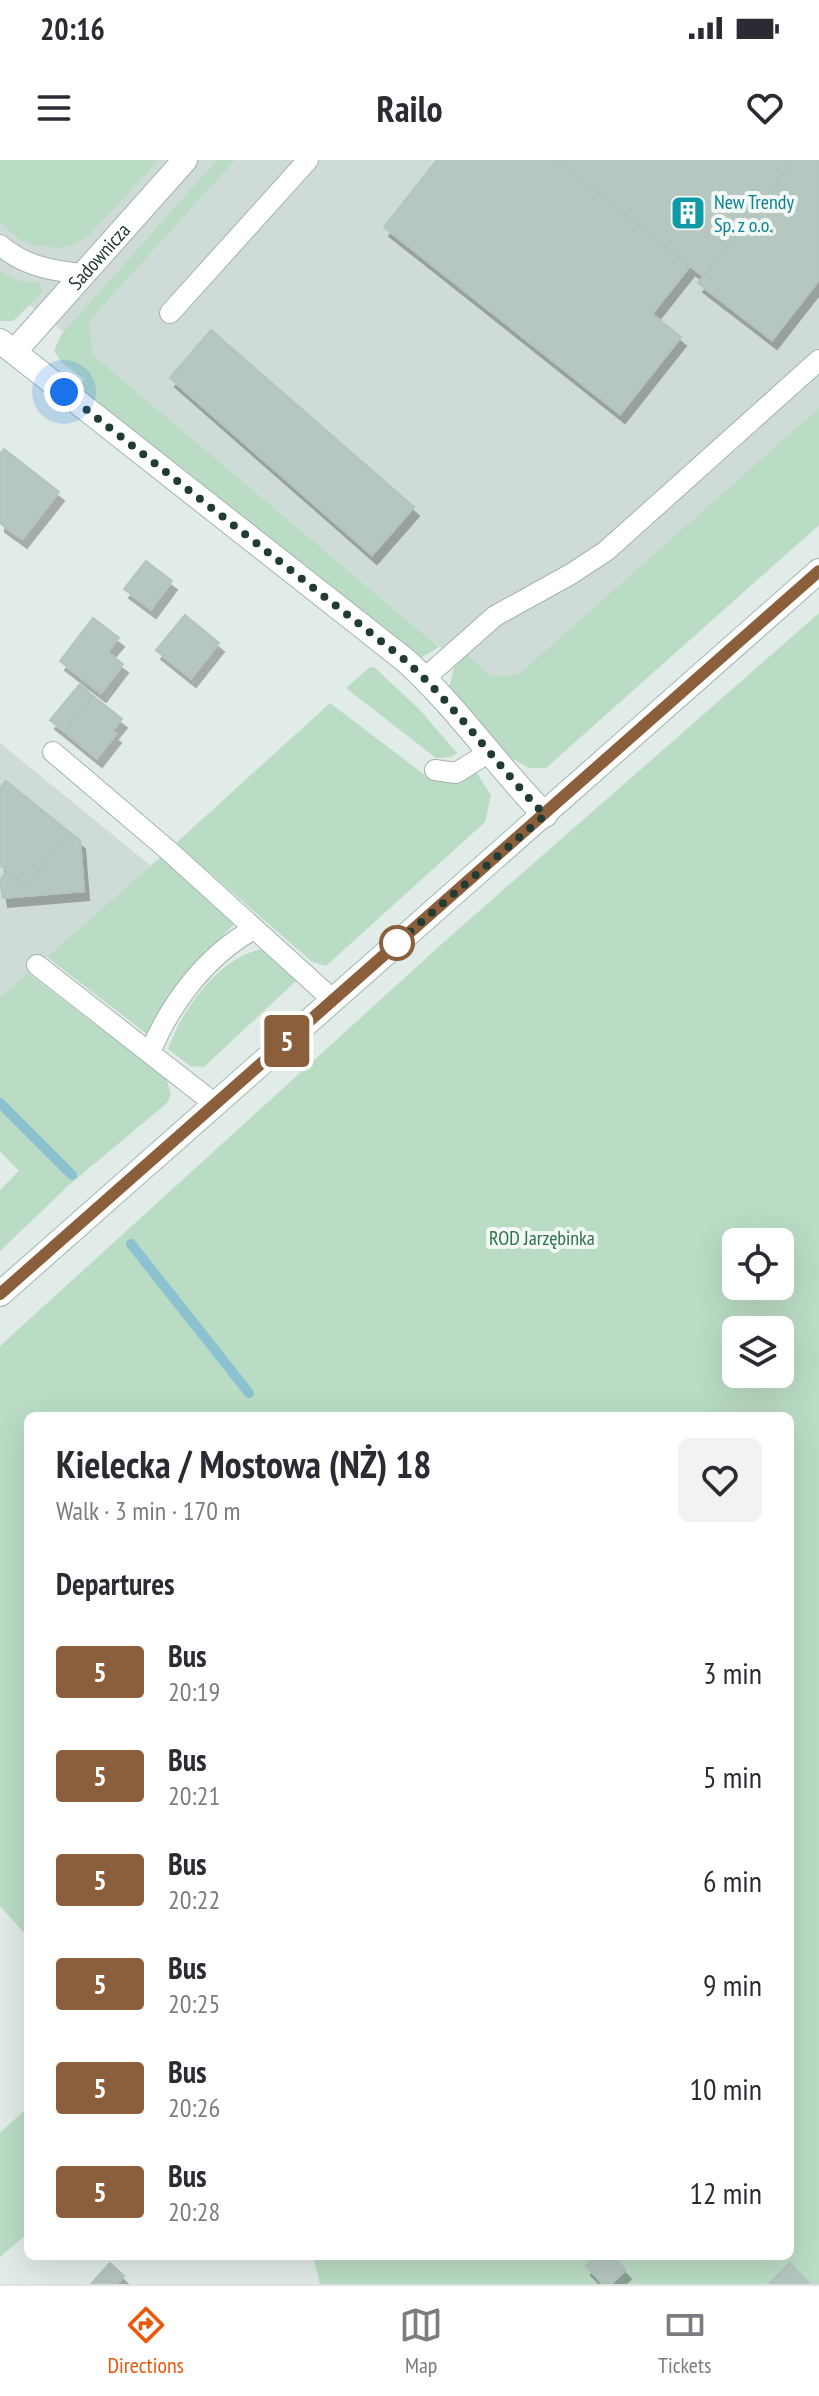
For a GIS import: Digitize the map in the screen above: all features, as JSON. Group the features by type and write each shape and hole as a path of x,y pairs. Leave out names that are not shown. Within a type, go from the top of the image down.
{"main road":[{"name":"Sadownicza","path":"7,347 84,274 185,160"},
{"path":"7,347 425,678 545,815"},
{"path":"0,1294 819,571"}],"lane":[{"path":"170,313 297,164"},
{"path":"0,245 11,255 30,264 53,271 84,274"},
{"path":"425,678 495,616 606,551 819,360"},
{"path":"53,752 168,850 333,1000"},
{"path":"435,770 456,773 488,753"},
{"path":"150,1053 173,1004 239,937 254,929"},
{"path":"37,965 215,1104"}],"shaded area":[{"path":"0,160 819,160 819,424 524,686 487,687 92,354 0,282"},
{"path":"0,743 151,866 0,998"}],"green space":[{"path":"0,160 159,160 87,237 61,248 32,245 17,238 0,222"},
{"path":"217,160 235,160 89,321 92,354 439,647 419,659 78,387 84,379 62,363 54,351 61,335"},
{"path":"0,271 20,281 39,283 42,289 41,294 13,321 0,321"},
{"path":"819,408 819,525 546,768 529,768 510,757 449,687 456,661 467,654 491,676 518,675"},
{"name":"ROD Jarzębinka","path":"819,613 819,2284 320,2284 314,2260 794,2260 794,1412 24,1412 24,1933 0,1906 0,1346 445,941"},
{"path":"374,667 420,710 457,753 451,757 436,758 346,688"},
{"path":"330,703 430,779 454,782 476,772 491,795 485,822 326,966 311,961 176,843"},
{"path":"163,855 235,923 178,983 148,1035 47,957"},
{"path":"263,949 298,979 204,1067 190,1066 168,1049 192,1002 217,973 247,953"},
{"path":"28,973 166,1079 171,1094 167,1103 69,1185 0,1251 0,1190 19,1171 0,1151 0,998"},
{"path":"24,2111 24,2236 0,2257 0,2133"}],"building":[{"path":"437,160 556,160 690,266 652,314 681,337 620,414 384,227"},
{"name":"New Trendy Sp. z o.o.","path":"556,160 794,160 703,276"},
{"path":"794,160 819,160 819,280 772,340 698,283"},
{"path":"211,330 414,507 372,555 170,378"},
{"path":"4,449 59,492 22,539 0,523 0,454"},
{"path":"146,561 172,581 151,609 124,589"},
{"path":"185,615 219,643 191,678 156,650"},
{"path":"93,618 119,638 107,652 123,664 101,693 60,661"},
{"path":"80,684 93,696 64,731 50,720"},
{"path":"93,696 122,719 112,731 116,734 97,758 64,731"},
{"path":"6,781 69,832 26,886 0,865 0,788"},
{"path":"69,832 80,840 84,891 3,898 0,880 7,871 26,886"},
{"path":"592,2260 616,2260 626,2270 611,2284 603,2284 586,2266"},
{"path":"110,2263 124,2276 117,2284 91,2284"},
{"path":"790,2263 810,2284 769,2284"}],"waterway":[{"path":"0,1103 72,1175"},
{"path":"131,1244 249,1393"}],"bus line":[{"name":"5","path":"0,1294 819,571"}],"place":[{"name":"New Trendy Sp. z o.o.","path":"688,213"}],"route":[{"path":"64,392 405,660 439,693 545,815 397,943"}]}
